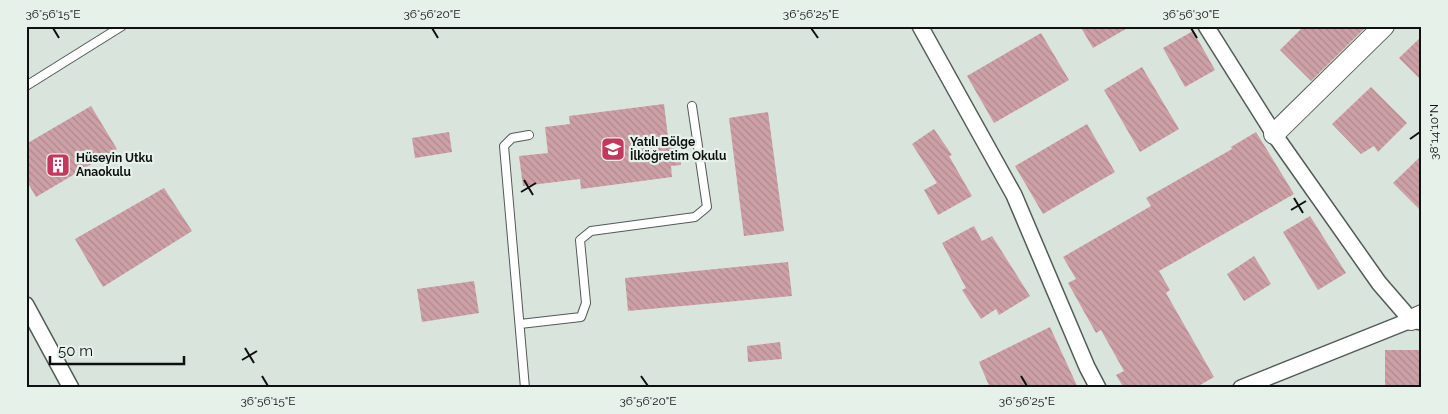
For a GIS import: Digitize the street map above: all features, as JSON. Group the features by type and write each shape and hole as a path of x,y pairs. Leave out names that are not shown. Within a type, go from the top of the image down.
{"street":[{"path":"920,26 1014,195 1087,367 1098,388"},
{"path":"1206,26 1274,134 1379,282 1418,319 1241,388"},
{"path":"1274,134 1384,26"},
{"path":"26,305 71,388"}],"lane":[{"path":"26,86 122,26"},
{"path":"520,324 580,318 586,303 580,240 591,231 695,217 707,207 692,106"},
{"path":"525,388 504,146 512,138 529,135"}],"building":[{"path":"1080,26 1131,26 1093,48"},
{"path":"1304,26 1367,26 1311,81 1280,50"},
{"path":"1193,31 1215,70 1185,87 1163,48"},
{"path":"1041,33 1069,80 994,123 967,76"},
{"path":"1422,36 1422,81 1399,58"},
{"path":"1142,67 1179,129 1140,152 1104,90"},
{"path":"1371,87 1407,123 1378,152 1374,146 1361,154 1332,124"},
{"name":"Yatılı Bölge İlköğretim Okulu","path":"664,104 669,145 678,144 681,165 671,166 672,177 581,189 580,179 523,186 519,156 548,153 545,127 570,124 569,116"},
{"name":"Hüseyin Utku Anaokulu","path":"91,106 117,149 36,197 26,180 26,144"},
{"path":"768,112 784,231 744,236 729,118"},
{"path":"1087,124 1115,172 1043,214 1015,166"},
{"path":"934,129 952,155 949,156 972,196 938,215 924,190 937,183 912,144"},
{"path":"449,132 452,152 415,158 412,138"},
{"path":"1256,132 1294,194 1159,271 1170,290 1166,293 1214,377 1195,388 1124,388 1116,375 1124,371 1101,330 1096,333 1068,283 1076,279 1063,257 1151,206 1146,198 1232,149 1231,147"},
{"path":"1422,155 1422,212 1393,183"},
{"path":"164,188 192,231 103,287 75,239"},
{"path":"1310,216 1346,273 1318,290 1283,232"},
{"path":"974,226 982,241 992,236 1030,296 999,315 996,309 981,319 962,290 966,288 942,243"},
{"path":"1254,256 1271,284 1244,301 1227,274"},
{"path":"788,262 792,296 628,311 625,278"},
{"path":"474,281 479,313 422,322 417,289"},
{"path":"1050,327 1078,388 990,388 979,362"},
{"path":"780,342 782,359 748,362 747,346"},
{"path":"1385,350 1422,350 1422,388 1385,388"}],"place":[{"name":"Yatılı Bölge İlköğretim Okulu","path":"613,149"},
{"name":"Hüseyin Utku Anaokulu","path":"58,165"}]}
